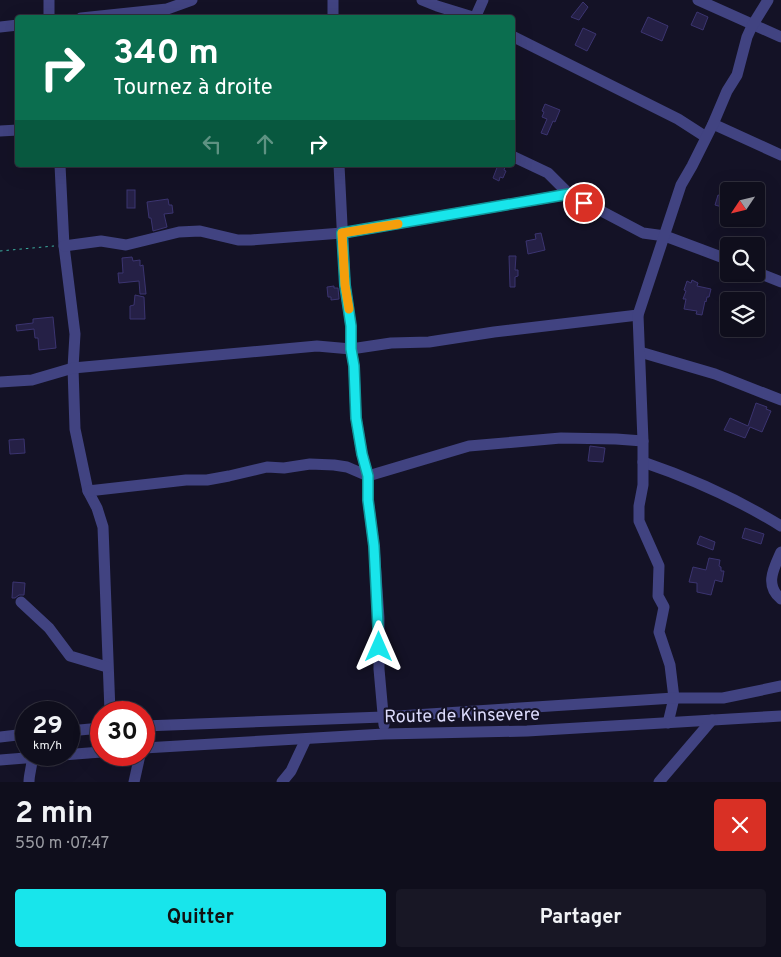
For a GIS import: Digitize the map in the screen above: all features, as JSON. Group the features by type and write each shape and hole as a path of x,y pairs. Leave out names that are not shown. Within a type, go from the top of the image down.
{"street":[{"path":"49,0 49,15"},
{"path":"110,15 167,9 192,0"},
{"path":"333,0 333,15"},
{"path":"422,0 468,15"},
{"path":"476,15 483,0"},
{"path":"698,0 752,26 781,37"},
{"path":"668,724 674,698 670,666 658,632 664,608 658,596 658,566 639,521 639,506 643,485 643,442 638,315 681,185 713,124 727,91 737,76 752,26 768,0"},
{"path":"0,27 15,25"},
{"path":"515,38 678,119 706,137"},
{"path":"713,124 781,155"},
{"path":"0,131 15,130"},
{"path":"515,157 548,173 569,194 643,233 665,236 720,257"},
{"path":"60,167 64,246 75,334 73,368 76,429 88,491 97,508 103,528 110,701"},
{"path":"339,167 345,285 351,326 356,418 368,476 368,500 374,546 380,636 379,669 384,734"},
{"path":"64,246 101,241 126,245 180,232 200,232 238,240 342,233 569,194"},
{"path":"765,276 781,282"},
{"path":"0,382 32,380 73,368 317,346 351,349 391,343 429,342 494,332 638,315"},
{"path":"640,352 715,374 781,400"},
{"path":"88,491 229,476 267,466 284,468 310,464 334,465 347,467 368,476 469,446 562,438 616,439 643,442"},
{"path":"643,462 669,471 750,508 781,526"},
{"path":"781,552 770,580 774,591 781,599"},
{"path":"21,602 49,628 70,656 108,666"},
{"path":"155,726 383,717 674,698 723,698 781,686"},
{"name":"Route de Kinsevere","path":"155,747 384,734 527,731 668,724 781,716"},
{"path":"659,782 712,720"},
{"path":"0,737 15,735"},
{"path":"282,782 290,771 306,739"},
{"path":"0,760 15,760"},
{"path":"27,779 32,766"},
{"path":"134,782 138,766"}],"path":[{"path":"0,251 64,246"}],"building":[{"path":"583,2 588,7 579,20 571,17"},
{"path":"697,12 708,17 703,30 691,25"},
{"path":"648,17 668,26 662,41 641,32"},
{"path":"583,28 596,34 587,51 575,45"},
{"path":"545,104 560,110 547,135 541,133 547,119 542,117"},
{"path":"497,167 505,167 504,170 506,171 503,178 500,177 499,181 493,178"},
{"path":"127,190 135,190 135,208 127,208"},
{"path":"718,195 720,196 720,206 715,205"},
{"path":"168,199 169,205 172,205 173,213 164,214 167,227 153,231 147,202"},
{"path":"541,233 545,250 528,254 526,241 536,239 535,234"},
{"path":"509,256 516,256 515,270 518,270 518,276 515,277 515,287 510,287"},
{"path":"132,257 133,261 140,260 140,266 143,265 146,294 140,294 139,281 119,283 118,273 123,273 122,258"},
{"path":"692,280 698,283 697,286 711,289 709,297 705,301 702,315 696,314 697,311 684,309 686,299 683,299 686,291 684,290 687,281 691,283"},
{"path":"334,286 334,288 338,288 339,299 331,300 331,297 328,297 327,287"},
{"path":"135,295 144,297 145,319 130,319 130,306 134,305"},
{"path":"53,317 56,348 39,350 38,338 35,338 34,329 17,331 16,325 33,323 33,319"},
{"path":"756,403 767,407 766,409 771,411 762,432 750,427 745,438 724,430 730,418 748,426"},
{"path":"24,439 25,453 10,454 9,440"},
{"path":"590,446 605,448 603,462 588,461"},
{"path":"745,528 764,534 761,544 742,538"},
{"path":"700,536 715,542 713,550 697,544"},
{"path":"709,558 720,560 719,566 721,571 724,571 722,582 715,580 711,595 697,592 697,583 689,582 693,567 706,570"},
{"path":"13,582 25,583 24,595 12,598"}],"slow traffic":[{"path":"349,309 345,285 342,233 398,224"}],"route":[{"path":"379,647 379,618 374,546 368,500 368,476 356,418 351,326 345,285 342,233 569,194 584,203"}]}
